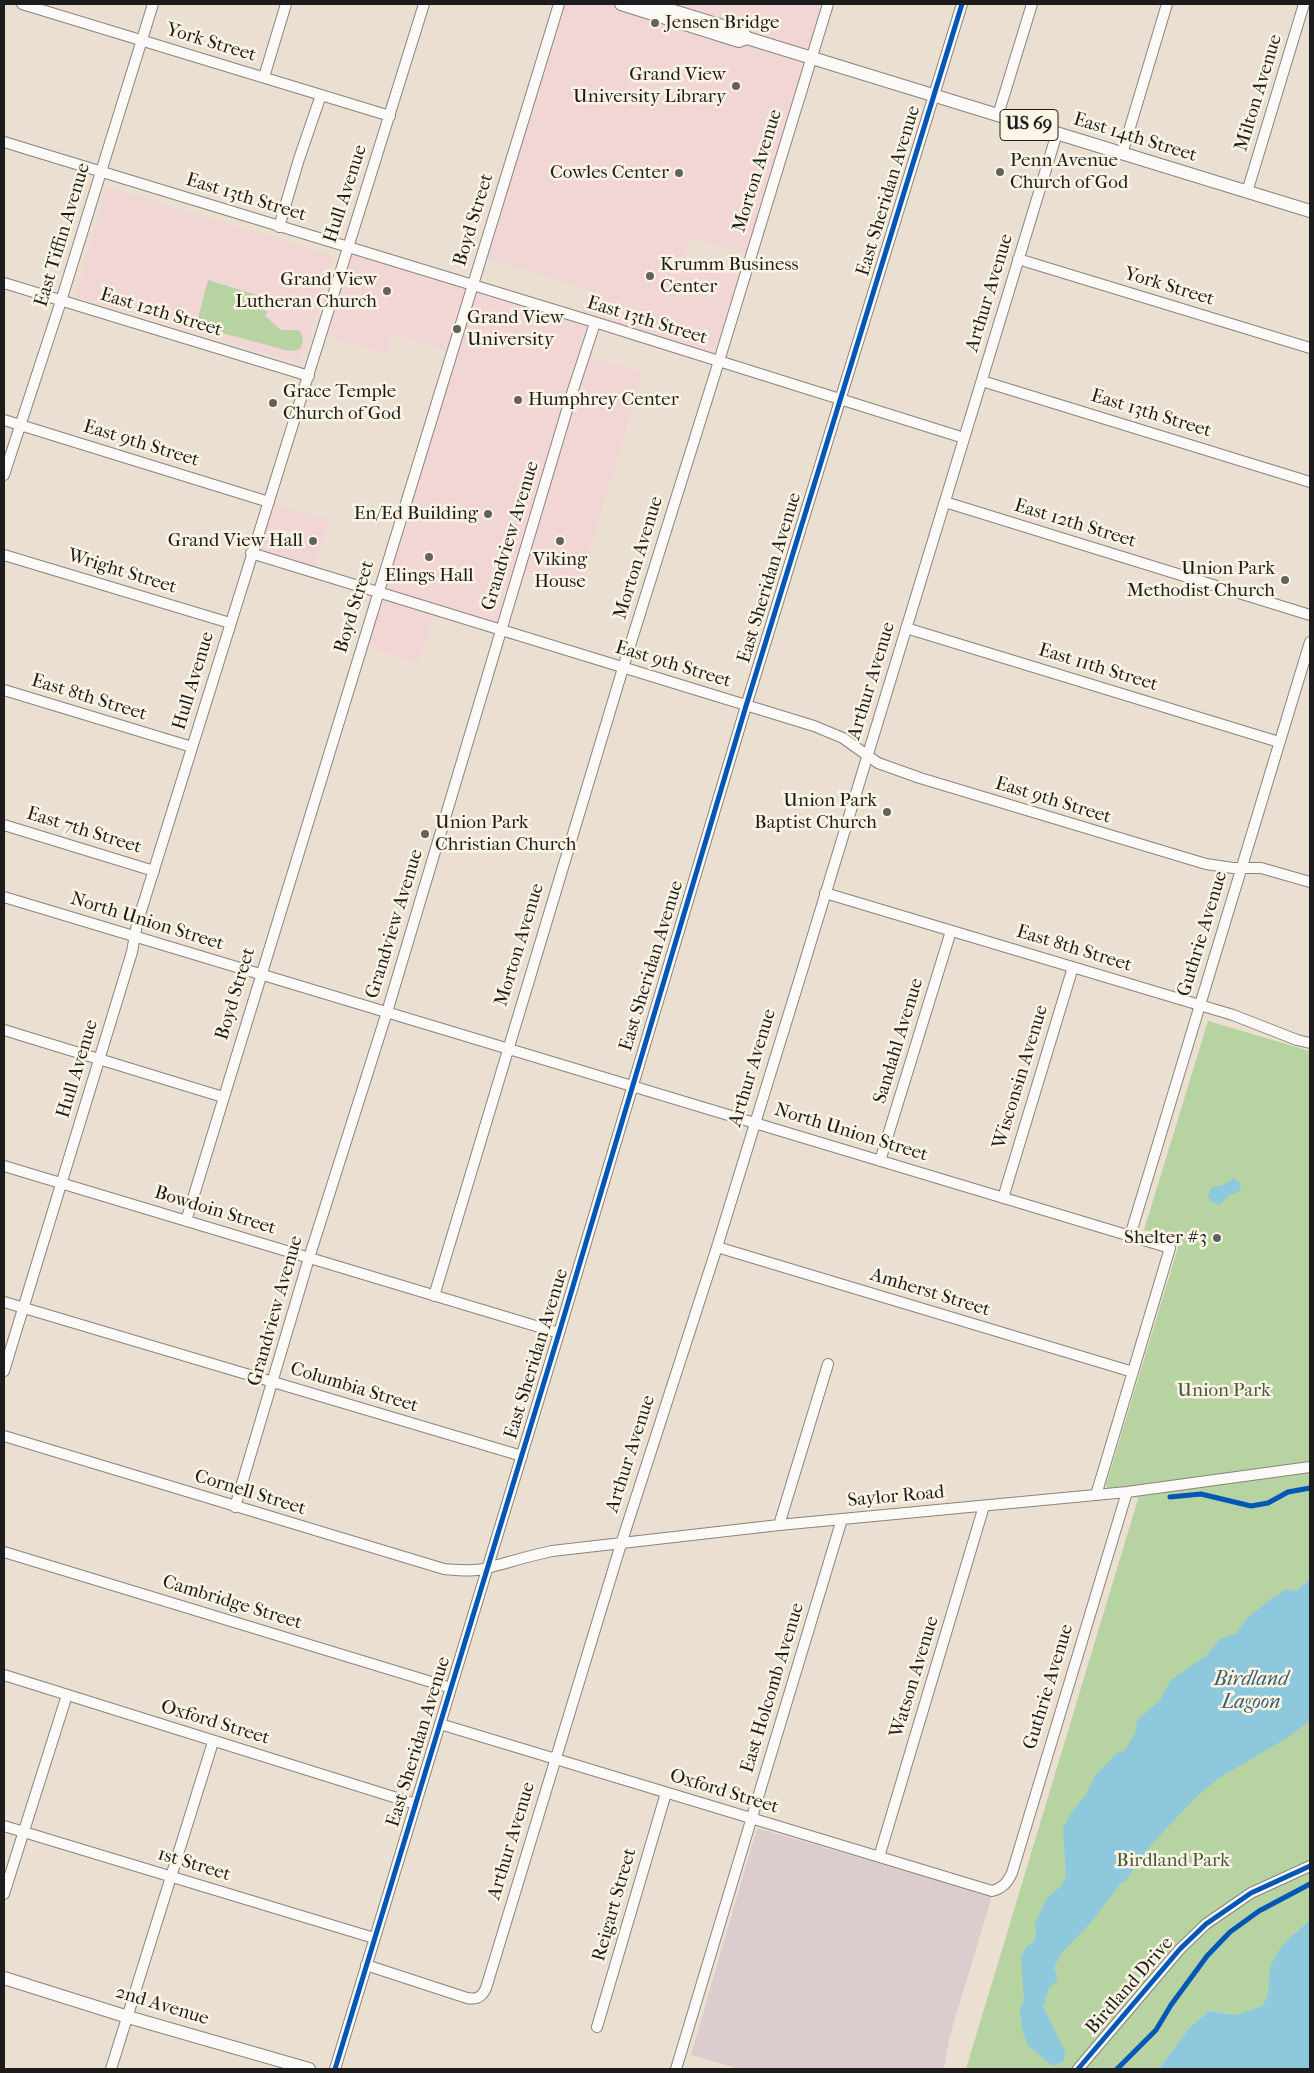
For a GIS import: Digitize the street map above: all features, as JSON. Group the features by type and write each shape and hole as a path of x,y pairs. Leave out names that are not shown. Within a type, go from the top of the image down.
{"main road":[{"name":"East 14th Street","path":"621,4 739,41 747,38"},
{"name":"East 14th Street","path":"651,4 742,32 747,38 810,58 1310,211"},
{"name":"2nd Avenue","path":"4,1978 309,2069"},
{"path":"277,2060 286,2069"}],"street":[{"name":"York Street","path":"22,4 390,116"},
{"name":"East Tiffin Avenue","path":"4,475 61,301 153,4"},
{"path":"264,77 286,4"},
{"name":"Hull Avenue","path":"4,1371 132,952 137,924 251,553 309,376 424,4"},
{"name":"Boyd Street","path":"186,1221 222,1097 558,4"},
{"name":"Morton Avenue","path":"434,1296 623,668 828,4"},
{"name":"East Sheridan Avenue","path":"335,2069 522,1456 746,706 842,400 962,4"},
{"path":"998,115 1032,4"},
{"path":"1122,154 1167,4"},
{"name":"Milton Avenue","path":"1247,192 1304,4"},
{"path":"279,226 321,95"},
{"name":"Arthur Avenue","path":"366,1965 467,1998 478,1998 486,1988 621,1544 826,894 1057,134"},
{"name":"East 13th Street","path":"4,142 964,438"},
{"name":"York Street","path":"1018,259 1310,348"},
{"name":"East 12th Street","path":"4,283 309,376"},
{"name":"Grandview Avenue","path":"235,1507 309,1258 387,1012 595,323"},
{"name":"East 13th Street","path":"982,381 1310,482"},
{"name":"East 9th Street","path":"4,420 269,502"},
{"name":"East 12th Street","path":"945,502 1310,615"},
{"name":"East 9th Street","path":"251,553 830,731 867,756 905,774 1206,864 1224,868 1261,868 1310,882"},
{"name":"Wright Street","path":"4,555 230,623"},
{"name":"East 11th Street","path":"906,628 1280,742"},
{"name":"Guthrie Avenue","path":"1130,1236 1310,642"},
{"name":"East 8th Street","path":"4,690 192,748"},
{"name":"East 7th Street","path":"4,824 154,871"},
{"name":"East 8th Street","path":"826,894 1233,1015 1297,1040 1310,1043"},
{"name":"North Union Street","path":"4,897 1170,1248 1133,1372"},
{"name":"Sandahl Avenue","path":"880,1161 951,931"},
{"name":"Wisconsin Avenue","path":"1002,1198 1073,967"},
{"path":"4,1030 222,1097"},
{"name":"Bowdoin Street","path":"4,1166 559,1332"},
{"name":"Amherst Street","path":"716,1247 1133,1372"},
{"name":"Columbia Street","path":"4,1302 522,1456"},
{"path":"780,1525 828,1364"},
{"path":"1096,1495 1133,1372"},
{"name":"Cornell Street","path":"4,1436 444,1569 488,1568"},
{"name":"Saylor Road","path":"488,1568 520,1557 552,1551 780,1525 1128,1492 1310,1467"},
{"name":"Guthrie Avenue","path":"999,1889 1007,1883 1012,1873 1128,1492"},
{"name":"Watson Avenue","path":"879,1857 984,1506"},
{"name":"East Holcomb Avenue","path":"676,2068 842,1520"},
{"name":"Cambridge Street","path":"4,1552 451,1688"},
{"name":"Oxford Street","path":"4,1675 416,1804"},
{"path":"4,1894 67,1695"},
{"name":"Oxford Street","path":"440,1724 992,1892 999,1889"},
{"path":"111,2069 214,1742"},
{"name":"Reigart Street","path":"597,2027 666,1793"},
{"name":"1st Street","path":"4,1826 374,1938"},
{"name":"Birdland Drive","path":"1078,2069 1180,1949 1206,1924 1228,1907 1251,1893 1310,1866"}],"shaded area":[{"name":"Grand View University","path":"562,4 822,4 746,254 691,237 684,259 738,276 713,355 590,318 579,354 643,373 578,590 513,570 498,618 495,622 437,605 420,663 365,646 381,594 258,555 274,504 329,520 315,567 383,588 454,354 393,334 387,354 326,335 350,255 579,324 589,290 484,257"},
{"path":"107,187 334,256 301,364 75,296"},
{"path":"757,1828 992,1896 950,2035 944,2069 740,2069 691,2055"}],"green space":[{"path":"208,280 263,297 261,307 267,312 265,316 281,330 299,330 303,338 301,348 293,351 285,350 196,326"},
{"name":"Birdland Park","path":"1208,1021 1310,1051 1310,1920 1293,1934 1269,1976 1270,1993 1262,2006 1236,2015 1209,2011 1190,2027 1159,2069 966,2069 1138,1499 1136,1491 1108,1489 1106,1485 1180,1241 1144,1230"}],"water":[{"path":"1234,1178 1241,1184 1239,1192 1229,1195 1220,1205 1211,1202 1208,1196 1211,1188 1223,1185"},
{"name":"Birdland Lagoon","path":"1310,1579 1310,1720 1290,1736 1219,1778 1195,1798 1148,1848 1126,1880 1121,1883 1092,1921 1060,1955 1054,1968 1058,1980 1049,1988 1043,2007 1065,2051 1064,2061 1053,2066 1028,2046 1022,2030 1020,2008 1024,2001 1021,1958 1026,1947 1034,1942 1035,1924 1046,1899 1061,1886 1066,1876 1063,1828 1071,1813 1085,1796 1095,1776 1117,1753 1124,1751 1135,1734 1137,1721 1160,1700 1171,1680 1207,1655 1220,1639 1236,1634 1247,1618 1271,1599 1287,1589 1296,1591"},
{"path":"1310,1920 1310,2069 1159,2069 1190,2027 1209,2011 1236,2015 1262,2006 1268,1994 1269,1976 1274,1959 1284,1944"}],"cycle path":[{"path":"335,2069 559,1333 746,706 962,4"},
{"path":"1170,1497 1201,1494 1251,1506 1268,1503 1288,1492 1310,1488"},
{"path":"1078,2069 1180,1949 1206,1924 1251,1893 1310,1866"},
{"path":"1117,2069 1156,2030 1171,2005 1207,1956 1230,1932 1259,1911 1310,1884"}],"place":[{"name":"Jensen Bridge","path":"655,23"},
{"name":"Grand View University Library","path":"736,86"},
{"name":"Penn Avenue Church of God","path":"1000,172"},
{"name":"Cowles Center","path":"679,173"},
{"name":"Krumm Business Center","path":"650,276"},
{"name":"Grand View Lutheran Church","path":"387,291"},
{"name":"Grand View University","path":"457,329"},
{"name":"Humphrey Center","path":"518,400"},
{"name":"Grace Temple Church of God","path":"273,403"},
{"name":"En/Ed Building","path":"488,514"},
{"name":"Grand View Hall","path":"313,541"},
{"name":"Viking House","path":"560,541"},
{"name":"Elings Hall","path":"429,557"},
{"name":"Union Park Methodist Church","path":"1285,580"},
{"name":"Union Park Baptist Church","path":"887,812"},
{"name":"Union Park Christian Church","path":"425,834"},
{"name":"Shelter #3","path":"1217,1238"}],"park label":[{"name":"Union Park","path":"1224,1391"}]}
